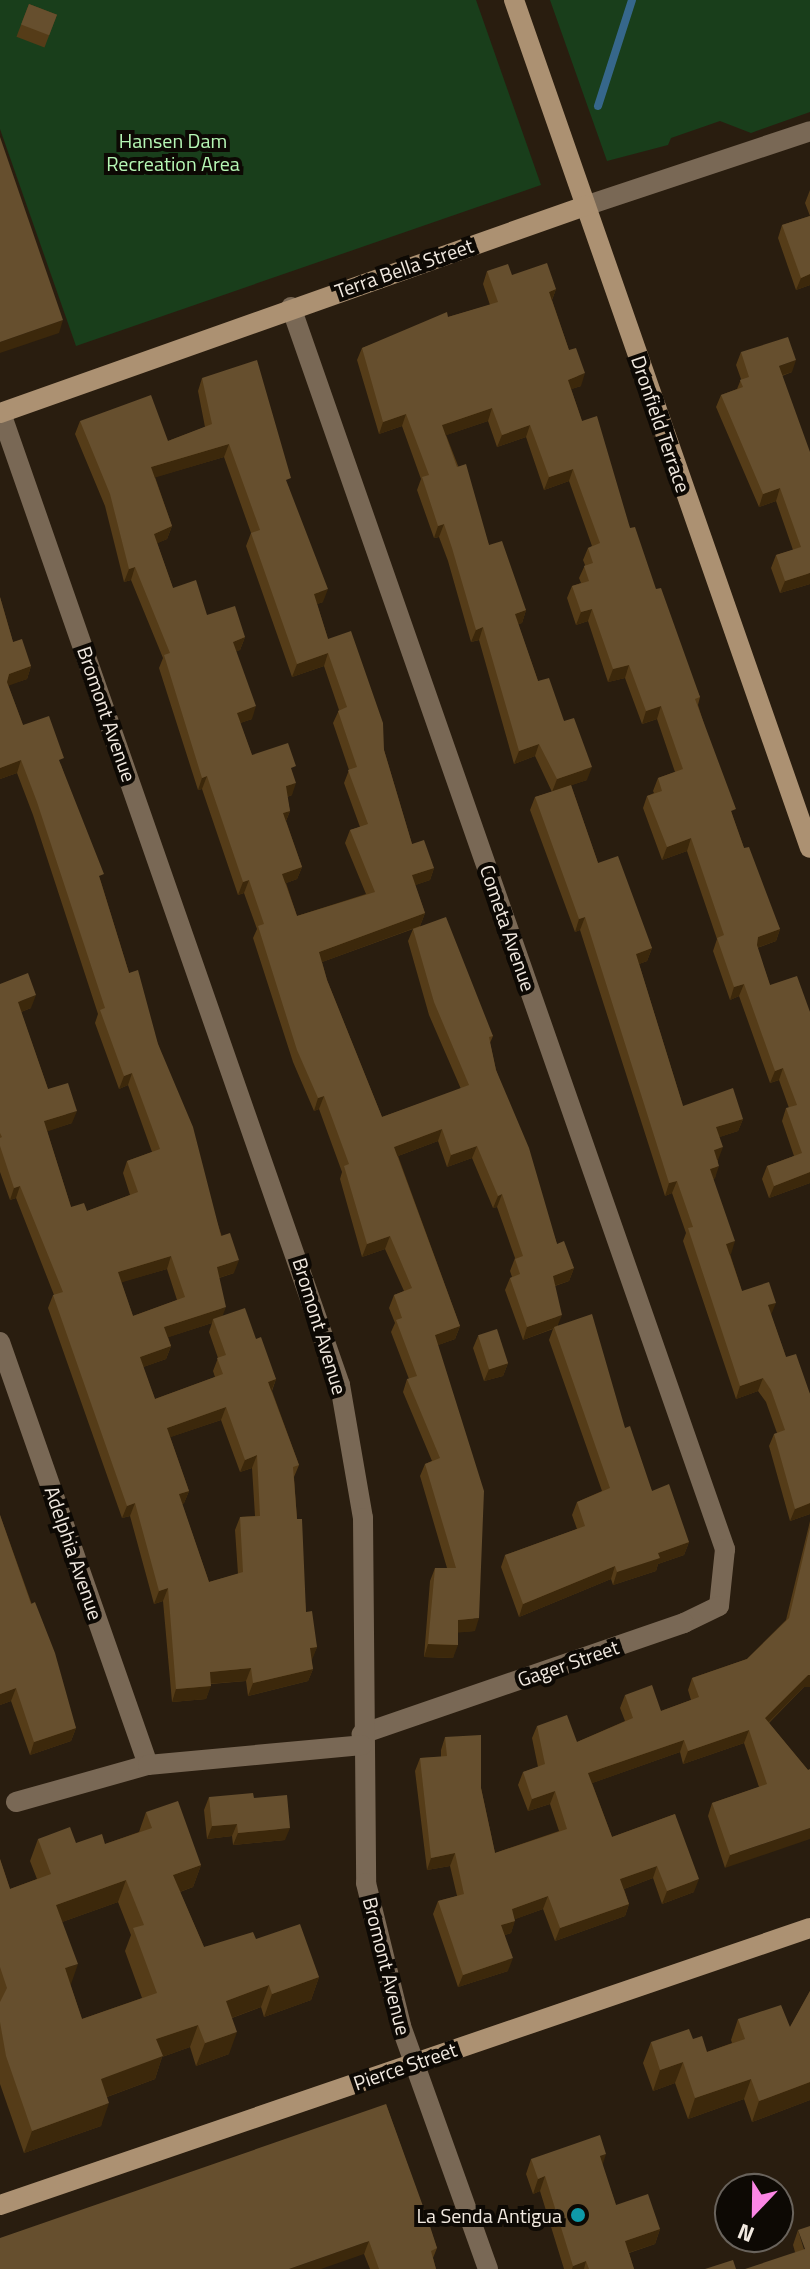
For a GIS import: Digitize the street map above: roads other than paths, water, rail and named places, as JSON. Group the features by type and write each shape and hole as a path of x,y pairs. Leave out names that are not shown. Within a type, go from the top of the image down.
{"street":[{"name":"Dronfield Terrace","path":"514,0 810,848"},
{"name":"Terra Bella Street","path":"0,413 291,307 810,131"},
{"name":"Cometa Avenue","path":"291,307 725,1549"},
{"name":"Bromont Avenue","path":"0,413 340,1385 363,1518 362,1739 366,1883 413,2063 488,2269"},
{"name":"Adelphia Avenue","path":"0,1342 148,1765"},
{"name":"Gager Street","path":"16,1802 148,1765 362,1739 684,1623 719,1606 725,1549"},
{"name":"Pierce Street","path":"0,2205 810,1928"}],"waterway":[{"path":"598,106 632,0"}],"place":[{"name":"La Senda Antigua","path":"578,2215"}],"park label":[{"name":"Hansen Dam Recreation Area","path":"173,152"}]}
